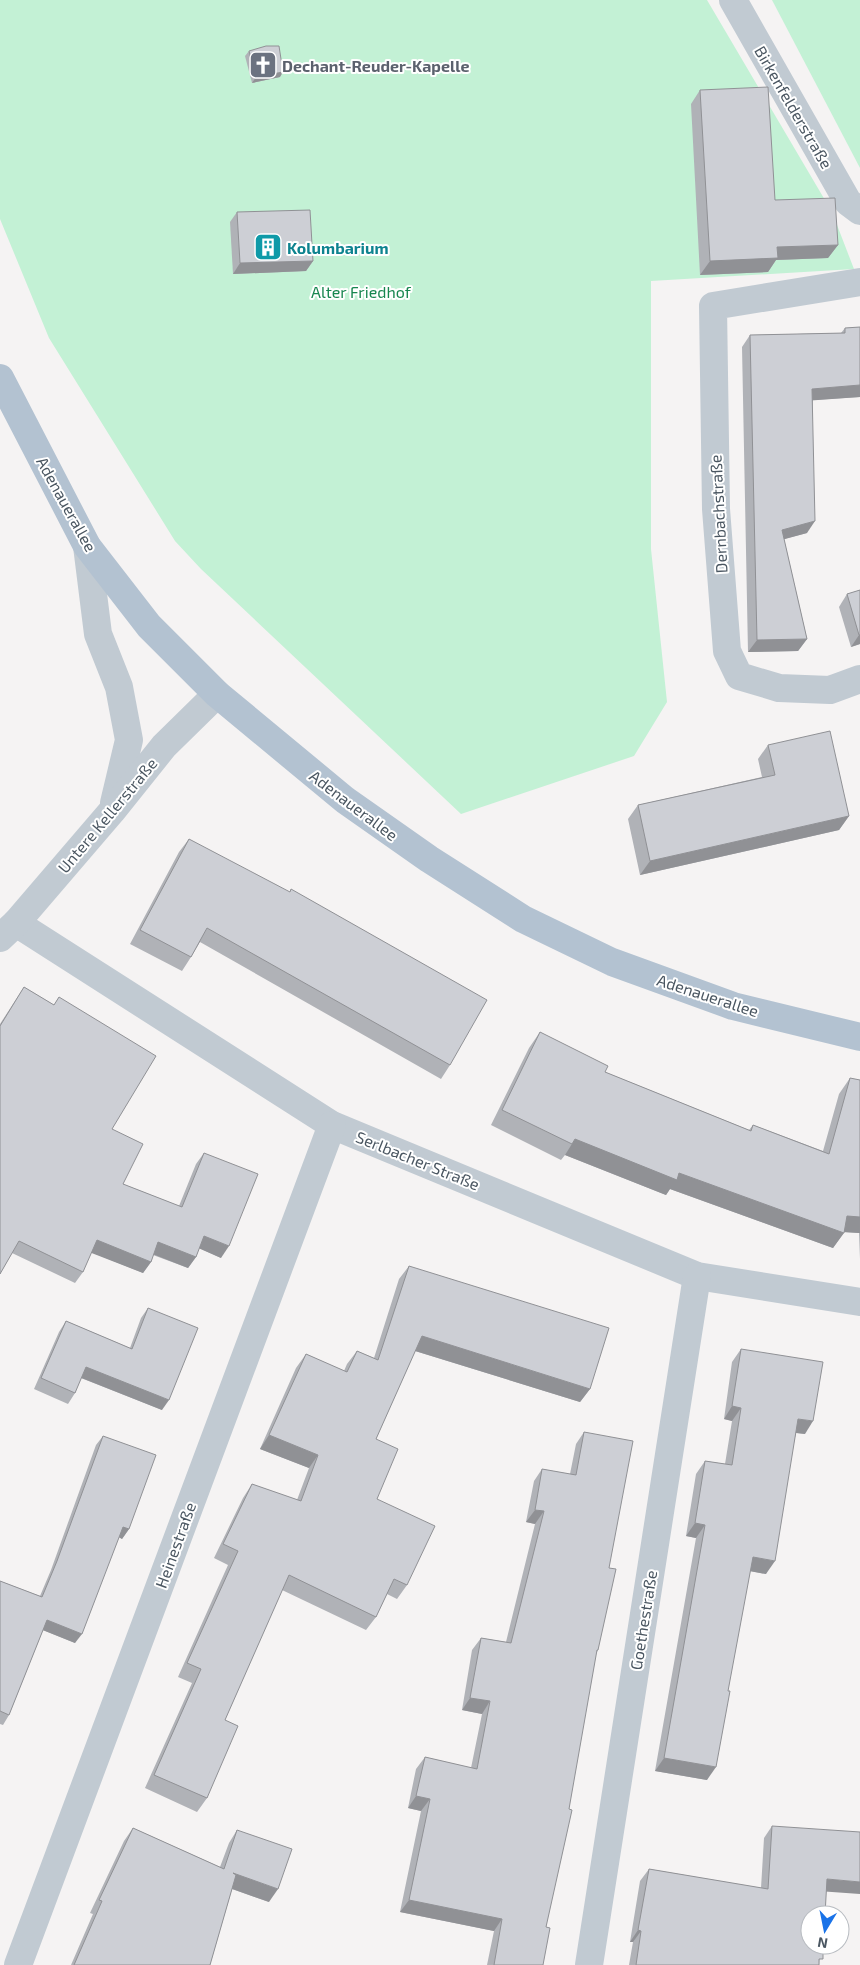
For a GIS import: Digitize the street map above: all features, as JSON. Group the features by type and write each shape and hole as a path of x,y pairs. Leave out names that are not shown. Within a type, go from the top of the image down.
{"main road":[{"name":"Adenauerallee","path":"0,378 87,546 149,626 217,694 344,800 428,860 523,918 612,962 733,1006 860,1037"}],"street":[{"name":"Birkenfelderstraße","path":"733,0 848,202 860,211"},
{"name":"Dernbachstraße","path":"860,282 713,306 716,509 727,651 739,676 779,688 830,690 860,679"},
{"path":"87,546 98,634 118,687 129,740 112,811"},
{"name":"Untere Kellerstraße","path":"8,931 112,811 164,746 217,694"},
{"name":"Serlbacher Straße","path":"8,931 332,1125 697,1276 860,1302"},
{"name":"Heinestraße","path":"18,1965 332,1125"},
{"name":"Goethestraße","path":"590,1965 697,1276"}],"green space":[{"name":"Alter Friedhof","path":"0,0 707,0 832,212 854,269 651,281 651,549 667,702 634,756 461,814 201,569 175,541 49,338 0,219"},
{"path":"772,0 860,0 860,168"}],"building":[{"name":"Dechant-Reuder-Kapelle","path":"266,46 279,46 283,72 256,77 249,51"},
{"path":"768,87 775,200 835,198 838,245 777,247 778,258 710,261 700,90"},
{"name":"Kolumbarium","path":"310,210 313,261 240,263 237,212"},
{"path":"860,327 860,385 812,389 815,521 782,530 807,639 757,640 750,335 845,333 845,328"},
{"path":"860,590 860,635 859,635 847,594"},
{"path":"830,731 849,816 650,861 638,805 775,775 768,745"},
{"path":"189,839 290,892 291,889 487,1000 450,1065 207,928 191,957 140,930"},
{"path":"24,987 54,1005 59,997 156,1056 112,1129 143,1144 123,1184 182,1207 204,1153 258,1174 229,1246 204,1236 196,1257 158,1242 151,1262 97,1240 83,1272 19,1241 0,1274 0,1026"},
{"path":"540,1032 608,1066 605,1072 751,1131 753,1125 829,1154 850,1078 860,1080 860,1217 847,1216 844,1233 679,1173 677,1180 575,1139 572,1144 502,1110"},
{"path":"409,1266 609,1328 590,1389 422,1336 376,1439 398,1449 377,1499 435,1526 407,1585 394,1579 376,1617 289,1575 225,1720 238,1726 207,1798 154,1775 201,1669 187,1663 238,1551 223,1544 252,1484 301,1501 318,1455 269,1435 306,1354 347,1372 357,1351 378,1360"},
{"path":"148,1308 198,1328 169,1400 86,1367 75,1393 41,1378 66,1321 132,1349"},
{"path":"741,1349 823,1362 813,1421 798,1419 775,1561 753,1557 716,1767 664,1758 705,1525 695,1523 705,1461 732,1465 741,1408 732,1406"},
{"path":"584,1432 633,1441 609,1568 616,1569 597,1650 569,1809 572,1810 546,1927 550,1928 543,1965 494,1965 502,1919 409,1900 430,1799 416,1796 425,1757 477,1769 490,1701 470,1698 481,1638 511,1643 544,1511 535,1510 542,1469 576,1475"},
{"path":"103,1436 156,1455 129,1529 123,1527 82,1634 47,1620 9,1715 0,1711 0,1581 42,1597"},
{"path":"772,1826 860,1832 860,1882 827,1879 826,1905 800,1905 800,1955 823,1955 823,1959 819,1959 819,1965 636,1965 641,1931 638,1930 649,1869 768,1889"},
{"path":"133,1828 224,1869 237,1830 292,1849 278,1889 233,1873 236,1875 210,1965 74,1965 102,1901 99,1900"}],"place":[{"name":"Dechant-Reuder-Kapelle","path":"263,65"},
{"name":"Kolumbarium","path":"268,247"}]}
